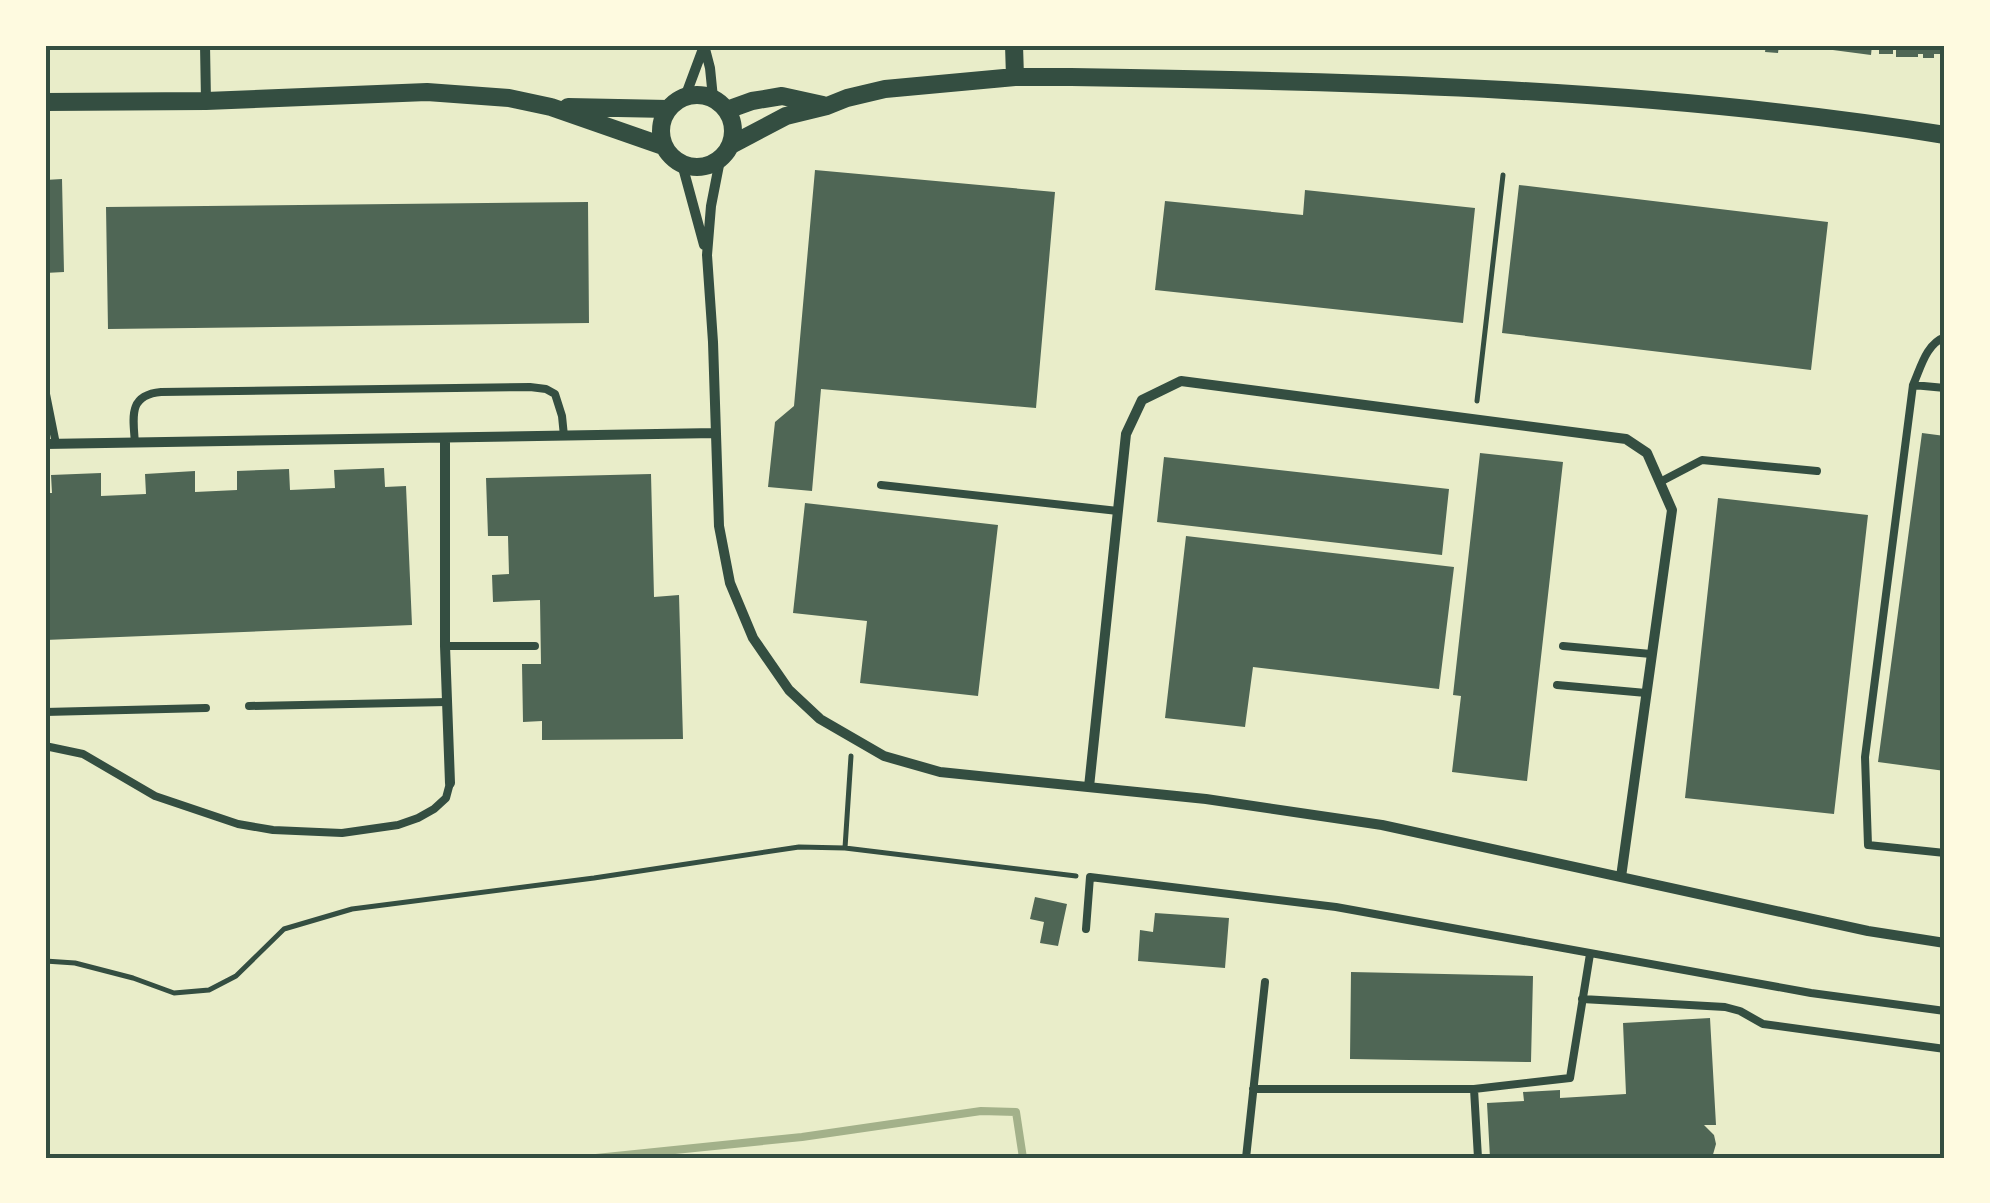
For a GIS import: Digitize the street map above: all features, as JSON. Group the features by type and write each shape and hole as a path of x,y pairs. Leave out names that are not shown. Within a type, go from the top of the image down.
{"street":[{"path":"205,45 206,101"},
{"path":"1014,45 1015,77"},
{"path":"685,97 704,46"},
{"path":"704,46 720,104 733,126 711,206 707,255 719,526 730,583 753,638 789,690 820,720 884,756 940,772 1206,798 1382,824 1868,930 1945,943"},
{"path":"827,106 782,96 720,104 697,95 685,97 668,109 660,134 671,157 696,168 709,166 786,116 827,106 847,98 885,90 1015,77 1228,80 1615,96 1839,119 1945,136"},
{"path":"45,102 206,101 428,92 509,98 552,107 664,146"},
{"path":"552,107 668,109"},
{"path":"682,164 707,255"},
{"path":"1089,787 1126,434 1142,400 1181,381 1626,439 1648,453 1672,510 1622,877"},
{"path":"50,444 716,433"},
{"path":"444,438 450,783"}],"lane":[{"path":"1945,337 1928,350 1913,385 1866,757 1868,846 1945,853"},
{"path":"1913,385 1945,388"},
{"path":"135,443 133,419 140,397 148,393 239,390 546,388 556,394 560,403 564,436"},
{"path":"45,389 50,444"},
{"path":"1660,482 1702,460 1817,471"},
{"path":"881,484 1118,511"},
{"path":"445,646 535,646"},
{"path":"1563,646 1651,654"},
{"path":"1557,685 1646,693"},
{"path":"249,706 447,702"},
{"path":"45,712 206,708"},
{"path":"45,746 83,754 155,796 238,824 272,830 342,833 398,825 434,809 446,798 450,783"},
{"path":"1086,929 1090,878 1336,907 1810,993 1945,1010"},
{"path":"1254,1089 1474,1089 1570,1078 1590,954"},
{"path":"1246,1158 1265,982"},
{"path":"1582,999 1725,1006 1762,1024 1945,1049"},
{"path":"1474,1089 1478,1158"}],"path":[{"path":"1475,418 1503,176"},
{"path":"846,848 852,739"},
{"path":"45,962 75,963 174,993 209,990 236,976 284,929 352,908 555,884 799,847 846,848 1090,878"}],"building":[{"path":"45,45 67,45 67,50 45,50"},
{"path":"135,45 175,45 175,50 135,50"},
{"path":"1766,45 1779,45 1778,53 1765,52"},
{"path":"1811,45 1872,45 1871,55"},
{"path":"1879,45 1893,45 1893,54 1879,54"},
{"path":"1896,45 1945,45 1945,54 1934,54 1934,58 1923,58 1923,54 1896,57"},
{"path":"815,170 1055,192 1036,408 821,389 812,491 768,487 775,422 794,406"},
{"path":"62,179 64,272 45,273 45,180"},
{"path":"1519,185 1828,222 1811,370 1502,333"},
{"path":"1305,190 1475,208 1463,323 1155,290 1165,201 1303,215"},
{"path":"588,202 589,323 108,329 106,207"},
{"path":"1922,433 1945,436 1945,771 1878,762"},
{"path":"1480,453 1563,462 1527,781 1452,772 1461,696 1453,695"},
{"path":"1164,457 1449,489 1442,555 1157,522"},
{"path":"384,468 385,487 406,486 412,625 45,640 45,493 52,493 51,475 101,473 101,496 146,494 145,474 195,471 195,492 237,490 237,471 289,469 290,490 335,488 334,470"},
{"path":"651,474 654,597 679,595 683,739 542,740 542,721 523,722 522,664 541,664 540,600 493,602 492,575 509,574 508,536 488,536 486,478"},
{"path":"1718,498 1868,515 1834,814 1685,798"},
{"path":"805,503 998,525 978,696 860,683 867,621 793,613"},
{"path":"1186,536 1454,567 1439,689 1253,667 1245,727 1165,718"},
{"path":"1035,897 1067,904 1058,946 1040,943 1044,922 1030,919"},
{"path":"1155,913 1229,918 1225,968 1138,961 1140,930 1153,932"},
{"path":"1351,972 1533,976 1531,1062 1350,1059"},
{"path":"1710,1018 1716,1125 1704,1125 1714,1135 1712,1158 1490,1158 1487,1103 1524,1101 1523,1092 1560,1090 1560,1098 1626,1094 1623,1023"}],"waterway":[{"path":"596,1158 802,1137 981,1111 1016,1112 1023,1158"}]}
